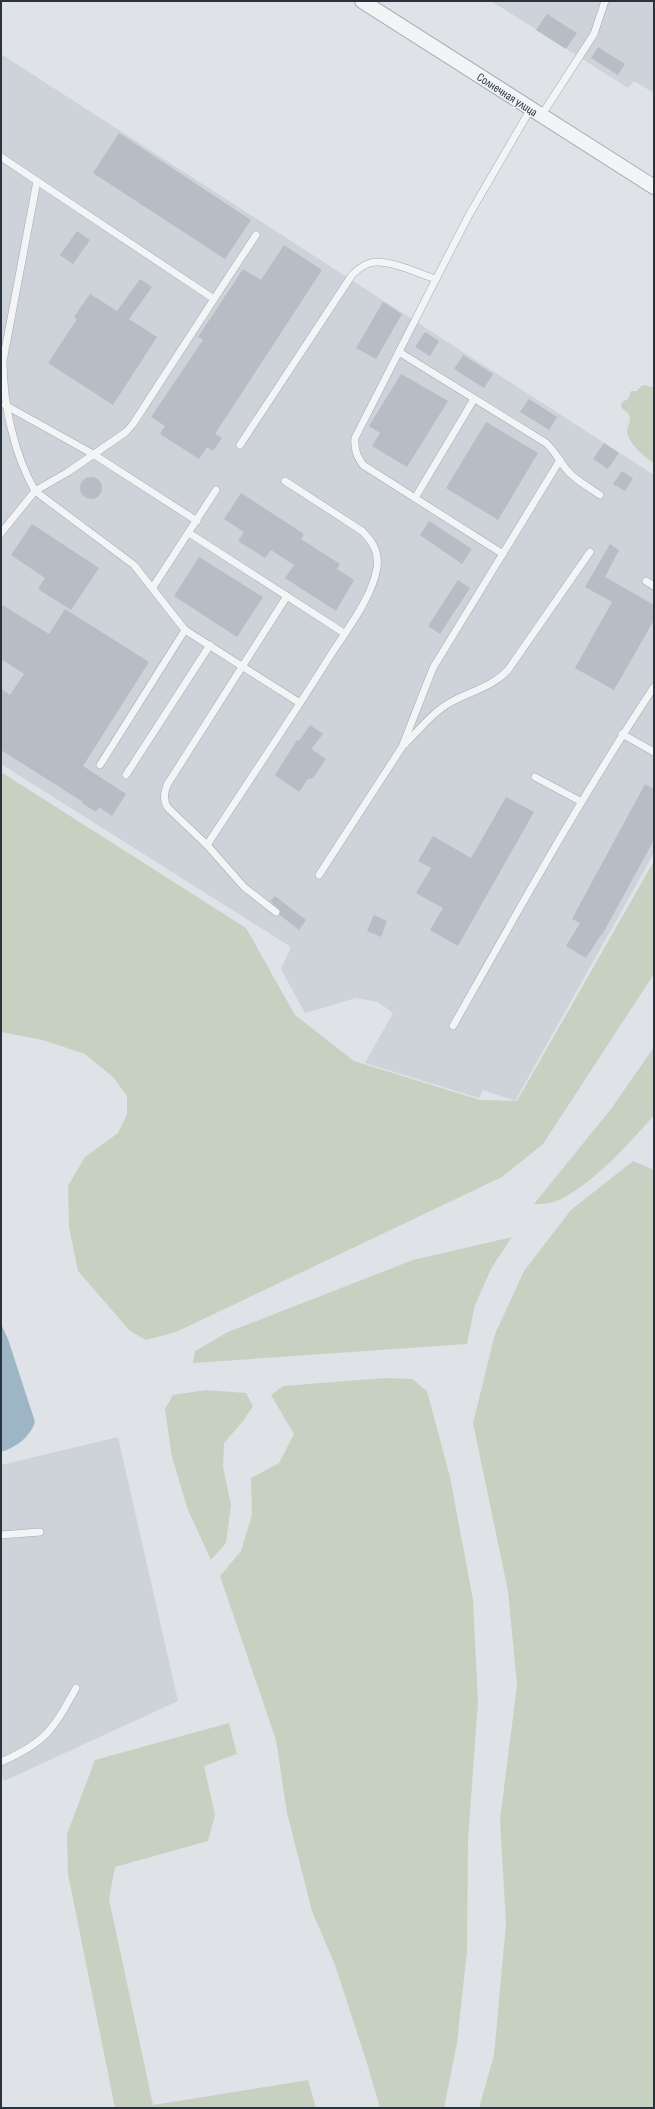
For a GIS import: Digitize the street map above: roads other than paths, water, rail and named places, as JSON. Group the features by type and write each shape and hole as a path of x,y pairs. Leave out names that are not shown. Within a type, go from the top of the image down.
{"street":[{"name":"Солнечная улица","path":"362,1 535,113 654,187"}],"lane":[{"path":"504,554 364,465 357,457 354,448 355,438 469,215 535,113 594,34 605,1"},
{"path":"1,158 214,299"},
{"path":"37,181 3,361 4,405 27,475 35,491 119,552 153,587 185,630 300,703"},
{"path":"1,533 35,491 126,432 133,424 256,235"},
{"path":"240,445 352,275 360,267 373,262 387,263 436,279"},
{"path":"399,352 546,442 556,452 560,460 574,478 600,495"},
{"path":"415,498 474,399"},
{"path":"4,405 93,454 197,521"},
{"path":"319,875 402,747 433,668 560,460"},
{"path":"207,845 344,633 373,583 377,568 376,547 362,531 285,481"},
{"path":"153,587 216,490"},
{"path":"189,533 344,633"},
{"path":"402,747 439,710 451,702 490,685 504,675 590,552"},
{"path":"646,581 654,586"},
{"path":"276,912 244,887 207,845 168,808 164,803 164,795 167,785 287,596"},
{"path":"100,765 185,630"},
{"path":"126,775 210,646"},
{"path":"453,1026 580,801 622,734 654,687"},
{"path":"622,734 654,752"},
{"path":"535,777 580,801"},
{"path":"1,1534 40,1532"},
{"path":"1,1762 22,1753 43,1738 56,1724 76,1688"}],"water":[{"path":"1,1324 8,1339 35,1422 30,1432 22,1441 1,1452"}]}
